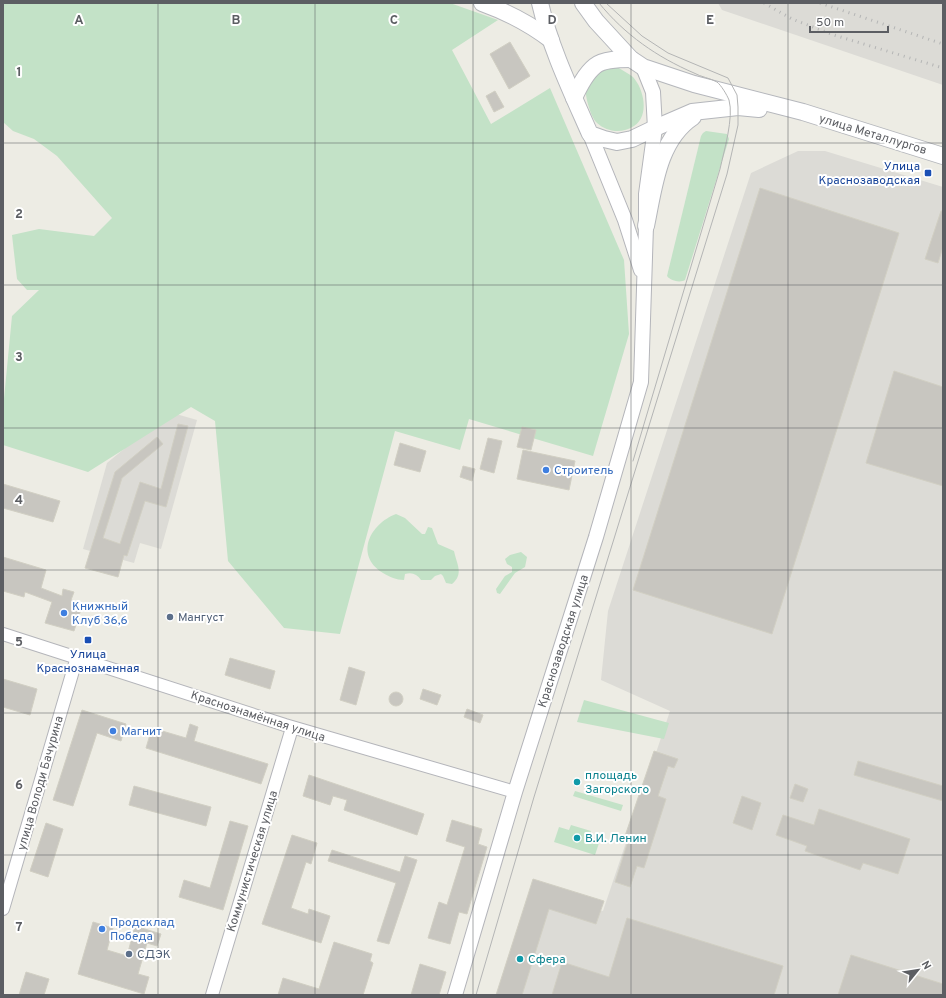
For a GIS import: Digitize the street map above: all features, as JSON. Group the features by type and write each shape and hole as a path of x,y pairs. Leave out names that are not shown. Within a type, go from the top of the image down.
{"main road":[{"path":"482,3 501,10 527,23 551,40"},
{"path":"540,3 551,40 590,134 617,142 632,139 692,112 738,107 803,112"},
{"path":"583,3 596,21 637,63"},
{"path":"574,98 582,82 595,66 614,60 637,63 663,75 803,112"},
{"path":"646,226 657,171 668,144 685,122 702,111"},
{"name":"улица Металлургов","path":"803,112 943,156"}],"street":[{"path":"637,63 653,92 655,128"},
{"name":"Краснозаводская улица","path":"455,995 515,792 596,537 641,382 645,282 646,194 655,128"},
{"path":"590,134 625,220 645,282"},
{"name":"Краснознамённая улица","path":"3,634 292,728 515,792"},
{"name":"улица Володи Бачурина","path":"3,909 77,657"},
{"name":"Коммунистическая улица","path":"212,995 292,728"}],"shaded area":[{"path":"718,3 943,3 943,85 722,10"},
{"path":"798,151 825,151 943,187 943,995 502,995 531,893 603,911 670,711 601,680 608,611 751,173"},
{"path":"169,412 197,420 161,549 140,543 134,563 83,549 107,463"}],"green space":[{"path":"3,3 450,3 498,20 452,50 491,124 550,88 624,260 629,334 593,456 469,419 460,450 395,431 340,634 284,628 228,561 215,421 191,407 88,472 3,445 3,409 12,316 39,290 27,290 17,279 12,235 39,229 94,236 112,218 57,156 34,139 13,131 3,122"},
{"path":"617,67 633,77 637,82 644,102 644,109 639,122 629,129 620,131 605,128 594,120 589,109 585,89 587,80 593,75 605,68"},
{"path":"706,131 727,134 729,139 685,280 676,281 667,276 701,136"},
{"path":"396,514 405,518 422,534 425,534 428,527 432,528 438,544 454,551 459,573 458,577 452,584 446,583 441,574 435,576 431,580 421,580 418,576 408,573 405,574 404,580 398,579 383,573 374,566 369,558 369,540 379,525"},
{"path":"521,552 527,557 525,567 515,573 500,594 497,593 496,589 505,576 512,572 512,567 507,564 505,559 510,555"},
{"path":"584,700 669,723 664,739 577,722"},
{"path":"575,791 623,805 621,811 573,796"},
{"path":"571,825 591,831 590,837 600,840 595,855 554,842 559,827 569,830"}],"building":[{"path":"510,42 530,76 509,89 490,54"},
{"path":"495,91 504,107 494,112 486,96"},
{"path":"760,188 899,233 772,634 633,590"},
{"path":"941,211 943,211 943,247 938,263 925,259"},
{"path":"894,371 943,387 943,486 866,463"},
{"path":"178,424 188,426 166,507 145,501 127,556 124,555 118,577 85,568 115,472 157,437 163,444 122,478 103,538 120,544 140,482 161,489"},
{"path":"522,427 536,430 531,450 517,447"},
{"path":"488,438 502,441 494,473 480,469"},
{"path":"400,443 426,451 420,472 394,465"},
{"name":"Строитель","path":"523,450 575,461 569,490 517,479"},
{"path":"463,466 475,469 472,481 460,477"},
{"path":"3,484 60,501 53,522 3,508"},
{"path":"3,557 46,570 41,588 62,596 63,589 74,592 71,600 83,603 74,631 45,623 52,602 25,592 24,597 3,591"},
{"path":"230,658 275,671 270,689 225,675"},
{"path":"349,667 365,672 356,705 340,700"},
{"path":"3,679 37,689 30,715 3,707"},
{"path":"423,689 441,695 437,705 420,699"},
{"path":"393,692 399,692 403,696 403,702 399,706 393,706 389,702 389,696"},
{"path":"467,709 483,715 480,723 464,717"},
{"path":"82,710 126,724 121,741 97,733 73,806 53,800"},
{"path":"190,724 198,727 194,741 268,764 261,784 146,748 152,728 186,738"},
{"path":"654,751 678,759 674,768 668,766 658,796 666,799 644,868 637,866 630,887 615,882 629,838 625,836"},
{"path":"858,761 943,786 943,801 854,775"},
{"path":"309,775 424,814 417,835 344,810 347,800 333,796 330,805 303,796"},
{"path":"795,784 808,789 803,802 790,798"},
{"path":"134,786 211,807 206,826 129,805"},
{"path":"742,796 761,803 752,830 733,823"},
{"path":"819,809 910,839 898,874 863,863 860,870 805,851 807,846 776,835 783,815 814,825"},
{"path":"452,820 482,829 478,844 487,847 467,914 459,912 450,944 428,938 439,902 447,905 465,847 446,841"},
{"path":"230,821 248,826 223,910 179,897 184,880 210,888"},
{"path":"46,823 63,829 48,877 30,871"},
{"path":"292,835 317,843 311,864 306,862 291,908 308,914 309,909 330,916 321,943 262,924"},
{"path":"332,850 400,872 405,856 417,860 389,944 377,941 396,883 328,861"},
{"name":"Сфера","path":"533,879 604,901 596,924 549,909 522,995 496,995"},
{"path":"627,918 783,966 774,995 552,995 562,962 609,977"},
{"path":"93,922 113,928 107,950 127,956 135,926 161,934 157,946 147,943 138,974 149,977 144,994 78,974"},
{"path":"334,942 372,954 370,961 373,963 363,995 278,995 283,978 319,989"},
{"path":"851,955 943,984 943,995 838,995"},
{"path":"420,964 446,972 439,995 411,995"},
{"path":"26,972 49,979 44,995 19,995"}],"tram line":[{"path":"599,3 609,15 642,44 680,67 717,82 727,96 730,107 728,134 720,169 633,461"},
{"path":"476,995 534,797 727,174 738,125 737,95 728,78 668,53 642,36 606,3"}],"railway":[{"path":"764,3 792,19 834,35 943,68"},
{"path":"820,3 943,44"}],"place":[{"name":"Улица Краснозаводская","path":"928,173"},
{"name":"Строитель","path":"546,470"},
{"name":"Книжный Клуб 36,6","path":"64,613"},
{"name":"Мангуст","path":"170,617"},
{"name":"Улица Краснознаменная","path":"88,640"},
{"name":"Магнит","path":"113,731"},
{"name":"площадь Загорского","path":"577,782"},
{"name":"В.И. Ленин","path":"577,838"},
{"name":"Продсклад Победа","path":"102,929"},
{"name":"СДЭК","path":"129,954"},
{"name":"Сфера","path":"520,959"}]}
